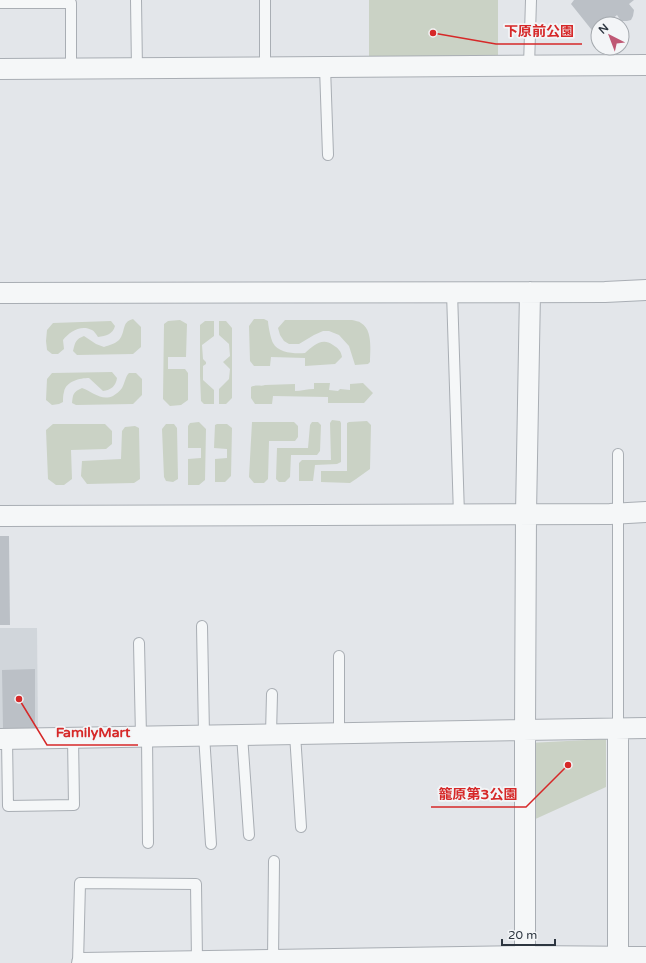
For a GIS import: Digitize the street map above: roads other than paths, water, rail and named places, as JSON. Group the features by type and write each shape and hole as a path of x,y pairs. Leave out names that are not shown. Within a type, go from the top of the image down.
{"street":[{"path":"0,69 646,66"},
{"path":"0,293 605,292 646,290"},
{"path":"525,960 526,514 530,292"},
{"path":"0,516 459,515 618,514 646,512"},
{"path":"618,728 618,960"},
{"path":"4,739 646,728"},
{"path":"82,963 273,960 618,960 646,957"}],"lane":[{"path":"136,0 137,68"},
{"path":"265,0 265,67"},
{"path":"529,66 530,0"},
{"path":"0,3 71,3 71,69"},
{"path":"325,67 328,155"},
{"path":"452,292 459,515"},
{"path":"618,454 618,728"},
{"path":"202,626 204,736 211,844"},
{"path":"139,643 148,844"},
{"path":"339,656 339,733"},
{"path":"271,734 272,694"},
{"path":"295,734 300,827"},
{"path":"242,735 249,835"},
{"path":"4,739 8,806 74,805 73,737"},
{"path":"273,960 274,861"},
{"path":"78,963 80,883 196,884 197,961"}],"place":[{"name":"下原前公園","path":"433,33"},
{"name":"FamilyMart","path":"19,699"},
{"name":"籠原第3公園","path":"568,765"}]}
